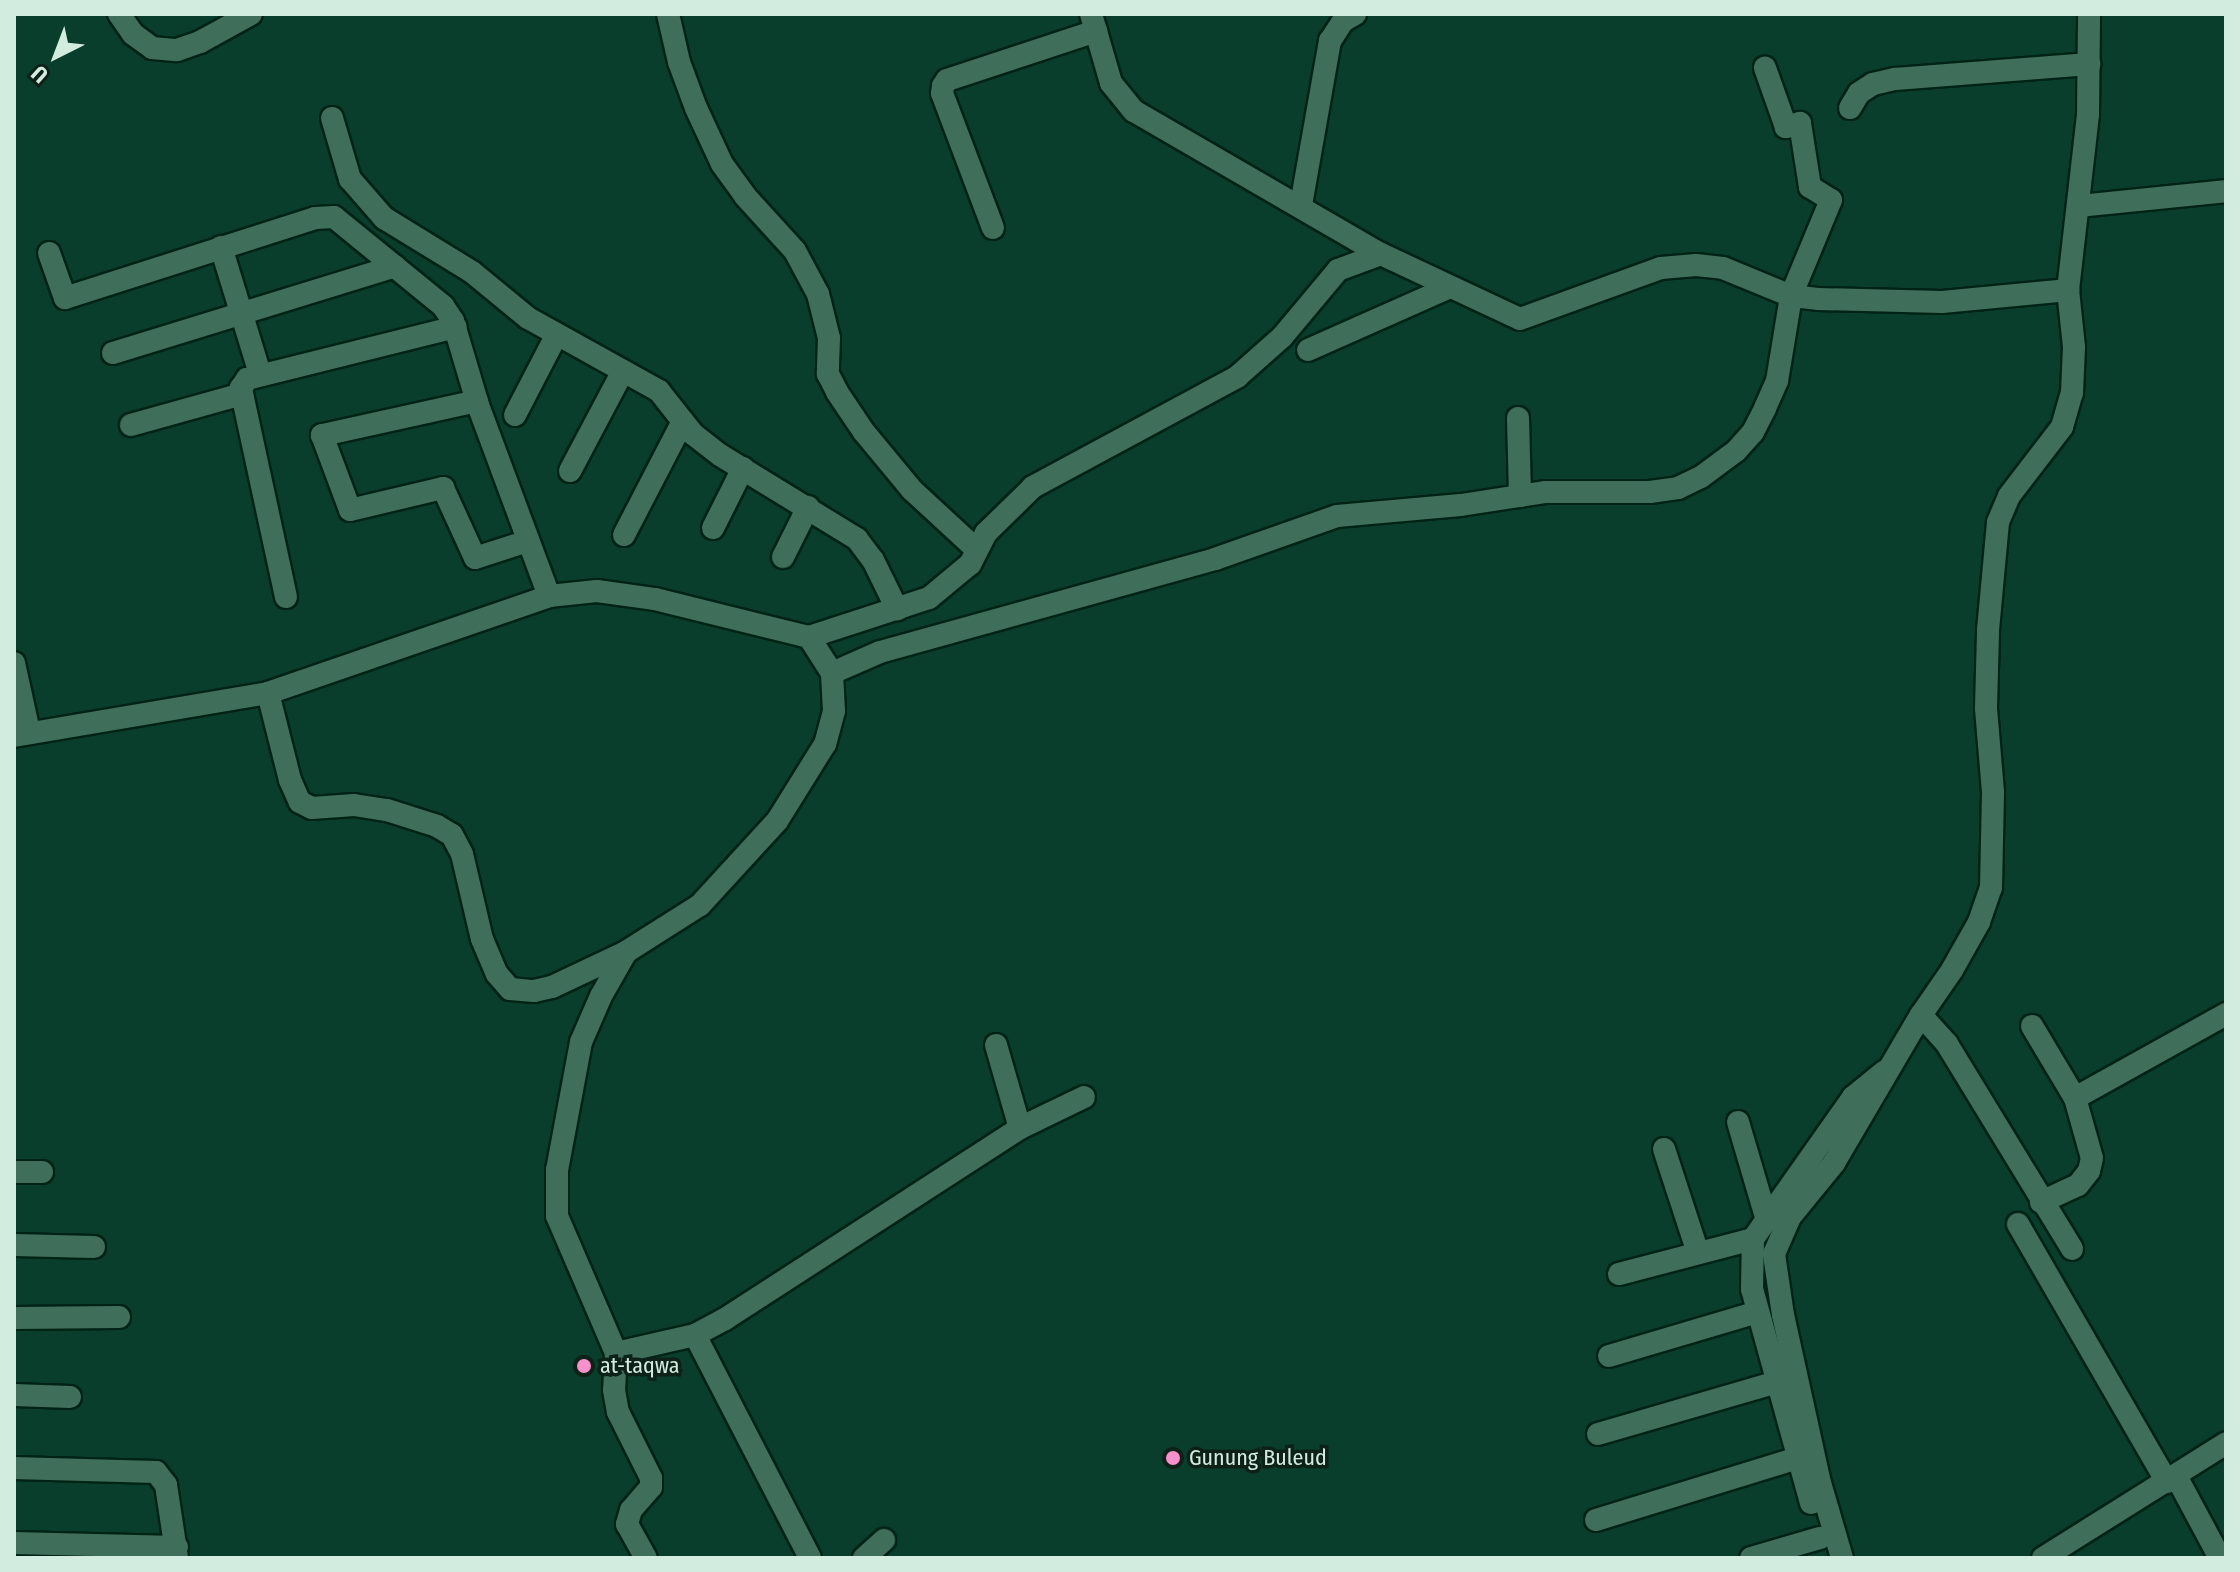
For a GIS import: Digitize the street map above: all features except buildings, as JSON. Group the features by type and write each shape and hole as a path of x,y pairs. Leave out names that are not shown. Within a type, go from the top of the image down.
{"street":[{"path":"119,14 133,34 152,48 177,50 251,14"},
{"path":"668,14 679,62 722,164 745,196 795,251 818,294 829,338 828,374 837,392 864,432 912,490 976,549"},
{"path":"1301,205 1330,41 1343,21 1355,14"},
{"path":"1842,1558 1793,1361 1774,1254 1790,1217 1834,1163 1979,922 1991,888 1993,792 1986,708 1988,630 1998,522 2009,496 2062,427 2072,393 2074,347 2068,290 2088,115 2089,14"},
{"path":"993,228 942,93 943,86 947,80 1094,22 1111,83 1134,111 1263,189 1301,205 1381,254 1448,288 1520,319 1661,268 1696,265 1723,268 1791,296 1942,302 2068,290"},
{"path":"1850,108 1859,93 1873,84 1895,79 2089,64"},
{"path":"832,673 880,652 1215,559 1337,516 1560,491 1650,492 1678,488 1724,460 1753,432 1777,381 1791,296 1831,200 1810,187 1800,123 1786,127 1765,68"},
{"path":"332,118 350,179 384,218 472,272 528,318 659,391 693,434 857,539 873,560 897,609"},
{"path":"2079,206 2226,191"},
{"path":"49,253 65,298 315,218 334,217 443,306 456,327 477,401 549,596"},
{"path":"221,247 260,374"},
{"path":"14,663 22,734 130,719 268,693 549,596 597,591 655,599 809,637 929,598 970,564 986,533 1033,487 1237,377 1282,337 1338,270 1381,254"},
{"path":"113,353 395,266"},
{"path":"1308,350 1448,288"},
{"path":"286,597 241,388 247,379 260,374 456,327"},
{"path":"515,415 557,334"},
{"path":"570,471 623,371"},
{"path":"131,425 242,394"},
{"path":"477,401 322,435 350,510 443,488 475,558 528,541"},
{"path":"1518,418 1520,496"},
{"path":"624,535 683,421"},
{"path":"713,528 743,468"},
{"path":"783,557 808,507"},
{"path":"268,693 290,780 300,802 312,808 354,805 387,810 437,826 452,835 462,854 482,939 497,974 510,989 534,991 552,987 626,952 700,905 777,821 825,744 834,711 832,673 809,637"},
{"path":"626,952 601,996 581,1042 567,1106 556,1194 557,1216 616,1353 614,1390 618,1412 651,1478 651,1487 631,1510 627,1524 646,1558"},
{"path":"2075,1098 2226,1014"},
{"path":"1921,1015 1947,1044 2072,1249"},
{"path":"2032,1026 2075,1098 2090,1146 2089,1171 2078,1185 2041,1202"},
{"path":"996,1045 1020,1128"},
{"path":"1751,1558 1823,1548 1752,1289 1753,1239 1853,1097 1894,1064"},
{"path":"616,1353 695,1335 884,1219 1020,1128 1084,1097"},
{"path":"1738,1122 1766,1217"},
{"path":"1664,1149 1698,1253"},
{"path":"14,1172 42,1172"},
{"path":"2018,1224 2220,1558"},
{"path":"1619,1274 1753,1239"},
{"path":"14,1245 94,1247"},
{"path":"1609,1356 1758,1312"},
{"path":"14,1318 119,1317"},
{"path":"695,1335 810,1558"},
{"path":"1598,1434 1777,1382"},
{"path":"14,1395 70,1397"},
{"path":"2043,1558 2226,1443"},
{"path":"1596,1520 1798,1458"},
{"path":"14,1468 156,1472 166,1485 177,1552 14,1543"},
{"path":"864,1558 884,1540"}],"place":[{"name":"at-taqwa","path":"584,1366"},
{"name":"Gunung Buleud","path":"1173,1458"}]}
